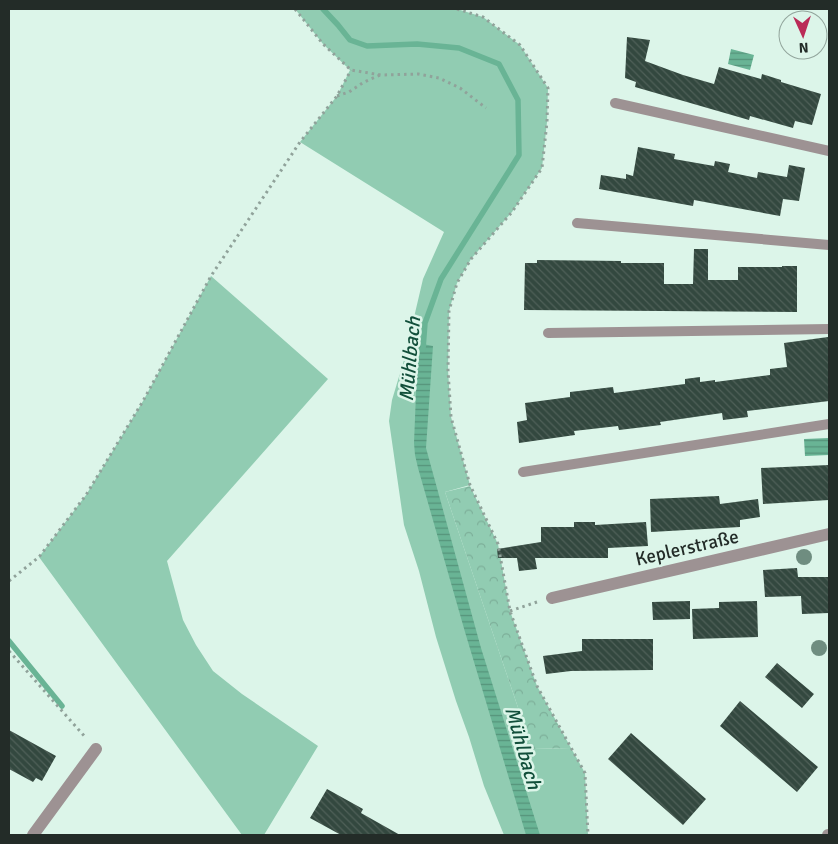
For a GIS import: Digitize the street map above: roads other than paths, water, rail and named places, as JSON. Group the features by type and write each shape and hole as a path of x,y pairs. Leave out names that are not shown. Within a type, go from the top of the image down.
{"street":[{"name":"Keplerstraße","path":"552,598 829,534"},
{"path":"33,835 96,749"}],"lane":[{"path":"615,103 829,151"},
{"path":"577,223 829,245"},
{"path":"548,333 829,329"},
{"path":"523,472 829,424"}],"waterway":[{"name":"Mühlbach","path":"323,9 350,40 367,46 417,44 459,48 499,64 518,100 519,155 441,279 425,323 423,349"},
{"path":"9,641 62,706"}]}
